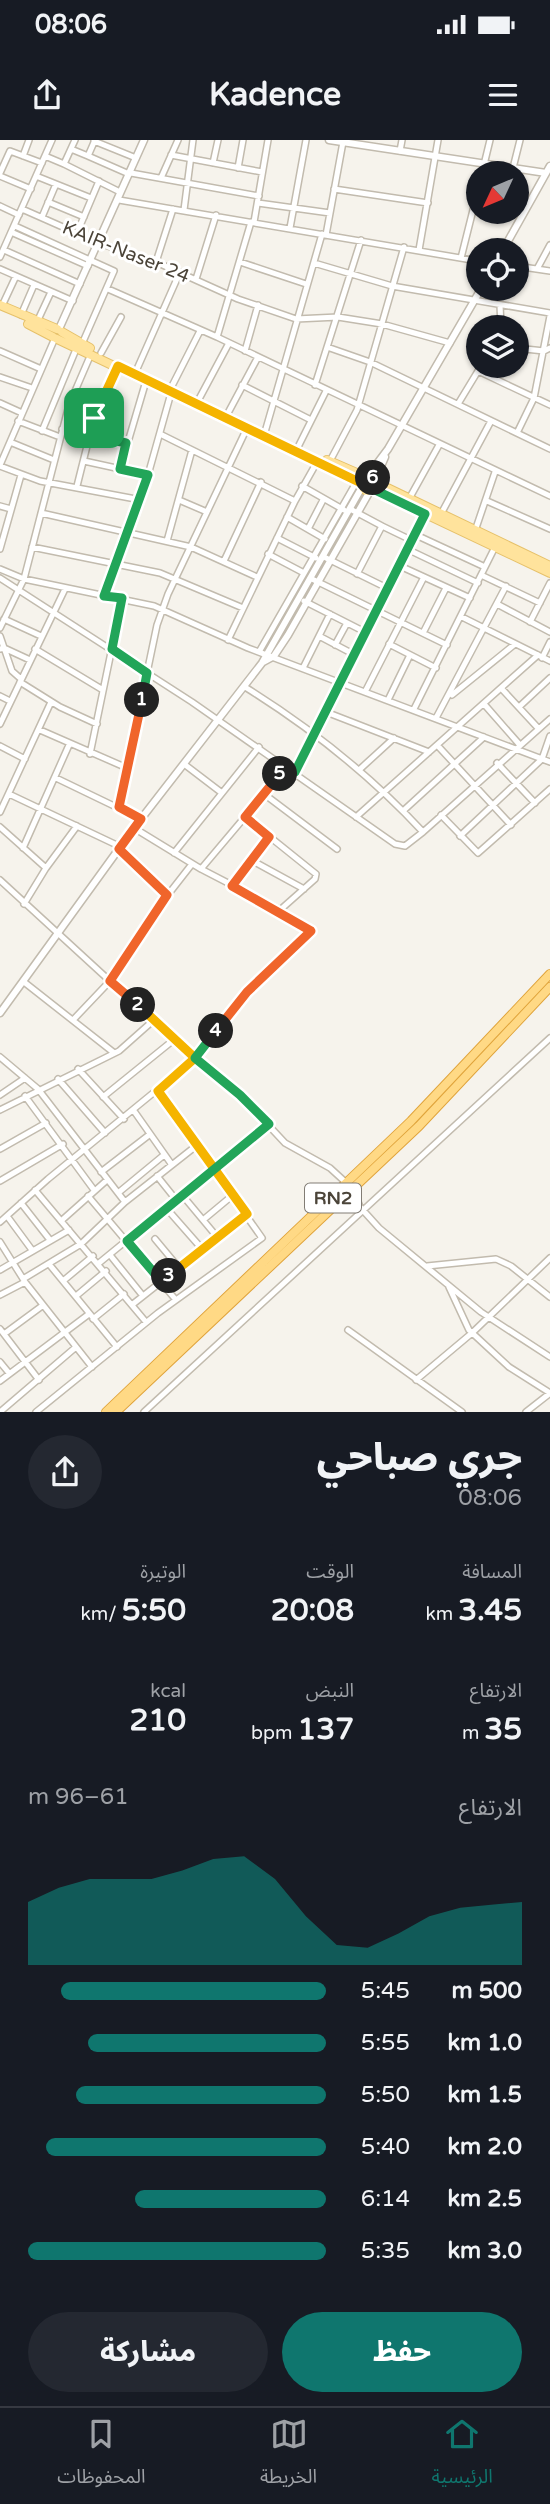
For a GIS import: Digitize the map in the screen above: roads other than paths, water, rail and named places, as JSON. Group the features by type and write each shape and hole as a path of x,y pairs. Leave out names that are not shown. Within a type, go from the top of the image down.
{"highway":[{"name":"RN2","path":"350,1186 550,974"},
{"name":"RN2","path":"116,1412 350,1186 433,1112 550,987"},
{"name":"RN2","path":"106,1412 244,1287"}],"main road":[{"path":"1,307 37,322 57,334"},
{"path":"1,307 79,345 137,369 318,461 409,499 550,566"},
{"path":"79,345 91,354 199,399 330,461 425,514 550,573"}],"street":[{"path":"23,156 29,140"},
{"path":"0,257 52,140"},
{"path":"64,164 75,140"},
{"path":"88,156 94,140 135,159"},
{"path":"110,148 113,140"},
{"path":"141,500 21,475 0,466 32,388 144,140"},
{"path":"160,178 178,140"},
{"path":"184,210 193,140"},
{"path":"213,163 218,140"},
{"path":"238,168 243,140"},
{"path":"217,337 258,200 268,140"},
{"path":"290,228 306,140"},
{"path":"329,140 466,162"},
{"path":"400,151 402,140"},
{"path":"419,250 438,140"},
{"path":"485,161 490,140"},
{"path":"515,161 520,140"},
{"path":"265,432 306,284 330,213 343,142"},
{"path":"0,148 42,163"},
{"path":"71,149 130,173 330,213"},
{"path":"10,151 0,174 31,189"},
{"path":"45,156 99,181 119,196 173,209 466,259"},
{"path":"171,156 262,172"},
{"path":"510,238 549,171 529,169"},
{"path":"36,176 92,198"},
{"path":"77,233 99,181"},
{"path":"42,217 56,184"},
{"path":"334,188 428,203"},
{"path":"48,202 84,217"},
{"name":"KAIR-Naser 24","path":"0,206 42,217 99,243 156,262 230,295 296,319"},
{"path":"156,262 173,209"},
{"path":"196,279 216,215"},
{"path":"461,258 470,224"},
{"path":"13,229 114,271 42,431"},
{"path":"0,238 7,241"},
{"path":"315,385 361,240"},
{"path":"537,269 550,245"},
{"path":"330,461 358,405 404,247"},
{"path":"4,250 80,284"},
{"path":"240,262 306,284"},
{"path":"314,263 392,286 466,300"},
{"path":"529,268 550,271"},
{"path":"0,269 73,301"},
{"path":"137,369 164,314 180,272"},
{"path":"1,307 16,276"},
{"path":"21,315 34,285"},
{"path":"108,289 217,337 439,446 550,496"},
{"path":"37,322 51,292"},
{"path":"316,581 323,559 474,301 550,315 547,349 534,398 516,433"},
{"path":"245,351 257,305"},
{"path":"500,305 500,315"},
{"path":"101,353 121,317"},
{"path":"296,319 338,317 382,324 450,343"},
{"path":"104,596 141,500 172,388 200,331"},
{"path":"199,399 229,343"},
{"path":"327,347 370,362 550,449"},
{"path":"529,348 547,349"},
{"path":"0,351 41,369"},
{"path":"0,628 24,579 62,429 74,391 91,354"},
{"path":"228,413 258,357"},
{"path":"76,486 100,403 118,366"},
{"path":"0,377 32,388"},
{"path":"458,404 474,378"},
{"path":"496,378 550,405"},
{"path":"120,469 147,379"},
{"path":"242,385 311,419"},
{"path":"298,447 326,391"},
{"path":"1,405 22,413"},
{"path":"18,421 60,438"},
{"path":"441,514 492,421"},
{"path":"119,807 162,609 247,427"},
{"path":"62,429 126,443"},
{"path":"160,434 295,501"},
{"path":"10,442 54,460"},
{"path":"409,499 439,446"},
{"path":"167,541 192,450"},
{"path":"84,461 148,475"},
{"path":"228,640 302,486 318,461"},
{"path":"475,531 495,472"},
{"path":"0,549 21,475"},
{"path":"224,561 261,482"},
{"path":"0,1013 134,828 262,663 274,656 316,581 332,561 350,512 367,483"},
{"path":"302,486 350,512 485,567"},
{"path":"308,529 323,499"},
{"path":"179,500 207,512"},
{"path":"487,501 550,529"},
{"path":"0,506 11,509"},
{"path":"262,663 262,653 304,573 325,539 350,512"},
{"path":"41,513 191,547 257,577"},
{"path":"295,772 425,514"},
{"path":"287,517 325,539"},
{"path":"357,574 382,526"},
{"path":"276,538 389,589"},
{"path":"32,547 175,578 243,608"},
{"path":"414,709 495,547"},
{"path":"409,550 478,583"},
{"path":"268,554 304,573"},
{"path":"400,566 470,598"},
{"path":"0,569 24,579 122,598 162,609 228,640 484,737 516,746 550,762"},
{"path":"481,575 540,603"},
{"path":"365,692 424,577"},
{"path":"0,578 219,719 399,846 410,844 516,746 550,719"},
{"path":"316,581 447,645"},
{"path":"530,622 550,583"},
{"path":"436,718 450,697 506,586"},
{"path":"423,633 446,588"},
{"path":"0,722 65,589"},
{"path":"90,754 122,598"},
{"path":"262,653 304,601"},
{"path":"304,601 367,633"},
{"path":"497,604 550,632"},
{"path":"303,668 330,614"},
{"path":"462,617 550,662"},
{"path":"4,619 41,636"},
{"path":"335,645 347,623"},
{"path":"0,636 2,649 12,671 21,680 51,702 97,724"},
{"path":"319,636 355,655"},
{"path":"356,817 540,656 550,642"},
{"path":"388,644 436,668"},
{"path":"450,697 515,644"},
{"path":"2,649 30,660"},
{"path":"35,649 103,690"},
{"path":"388,700 410,655"},
{"path":"519,707 550,678"},
{"path":"245,687 315,733 384,792 423,832"},
{"path":"501,688 538,728"},
{"path":"0,696 10,701"},
{"path":"0,812 51,702"},
{"path":"484,704 516,746"},
{"path":"327,712 429,752"},
{"path":"40,730 69,745 127,768"},
{"path":"460,835 542,759 550,736"},
{"path":"403,811 484,737"},
{"path":"359,770 394,738"},
{"path":"23,848 57,778 69,745"},
{"path":"437,745 511,825"},
{"path":"0,746 25,759"},
{"path":"174,853 259,747"},
{"path":"184,764 222,793"},
{"path":"497,764 535,803"},
{"path":"201,869 287,767"},
{"path":"57,778 141,819"},
{"path":"441,815 478,853 550,789"},
{"path":"9,794 120,848 167,895"},
{"path":"264,794 337,849"},
{"path":"245,817 315,872 315,879 277,910"},
{"path":"24,904 77,826"},
{"path":"0,827 46,869"},
{"path":"0,1223 195,1058 247,992 311,931 134,828"},
{"path":"232,886 269,837"},
{"path":"251,860 304,888"},
{"path":"74,1020 110,981 167,895 192,864"},
{"path":"0,880 195,1058 240,1095 288,1145 330,1168 350,1186 363,1213 449,1287 488,1317 550,1357"},
{"path":"24,982 113,1052"},
{"path":"0,1110 123,1048 155,1019"},
{"path":"103,1097 176,1038"},
{"path":"144,1412 550,1038"},
{"path":"1,1060 38,1089 125,1202"},
{"path":"78,1069 124,1119"},
{"path":"0,1095 25,1078"},
{"path":"58,1079 105,1133"},
{"path":"36,1412 146,1322 261,1238 247,1214 158,1091"},
{"path":"25,1097 63,1144 94,1190"},
{"path":"134,1111 172,1166"},
{"path":"0,1149 46,1123"},
{"path":"99,1263 215,1171 269,1124"},
{"path":"101,1172 149,1135"},
{"path":"0,1181 63,1144"},
{"path":"0,1295 81,1244 125,1202 197,1146"},
{"path":"118,1193 164,1156"},
{"path":"157,1176 218,1238"},
{"path":"61,1221 107,1180"},
{"path":"35,1191 106,1271 146,1322"},
{"path":"202,1220 233,1195"},
{"path":"88,1196 176,1300"},
{"path":"21,1203 50,1240"},
{"path":"167,1209 203,1250"},
{"path":"133,1304 247,1214"},
{"path":"7,1216 32,1250"},
{"path":"0,1269 69,1230"},
{"path":"155,1239 180,1269"},
{"path":"0,1242 42,1306 92,1367"},
{"path":"110,1255 143,1296"},
{"path":"63,1281 93,1256"},
{"path":"415,1380 472,1333 550,1258"},
{"path":"426,1266 452,1266 496,1259 550,1297"},
{"path":"49,1264 117,1347"},
{"path":"76,1296 106,1271"},
{"path":"449,1287 463,1324 504,1363 549,1393 526,1412"},
{"path":"0,1381 124,1294"},
{"path":"39,1380 2,1331 42,1306"},
{"path":"348,1331 463,1412"},
{"path":"0,1412 76,1347"},
{"path":"0,1362 9,1373"}]}
